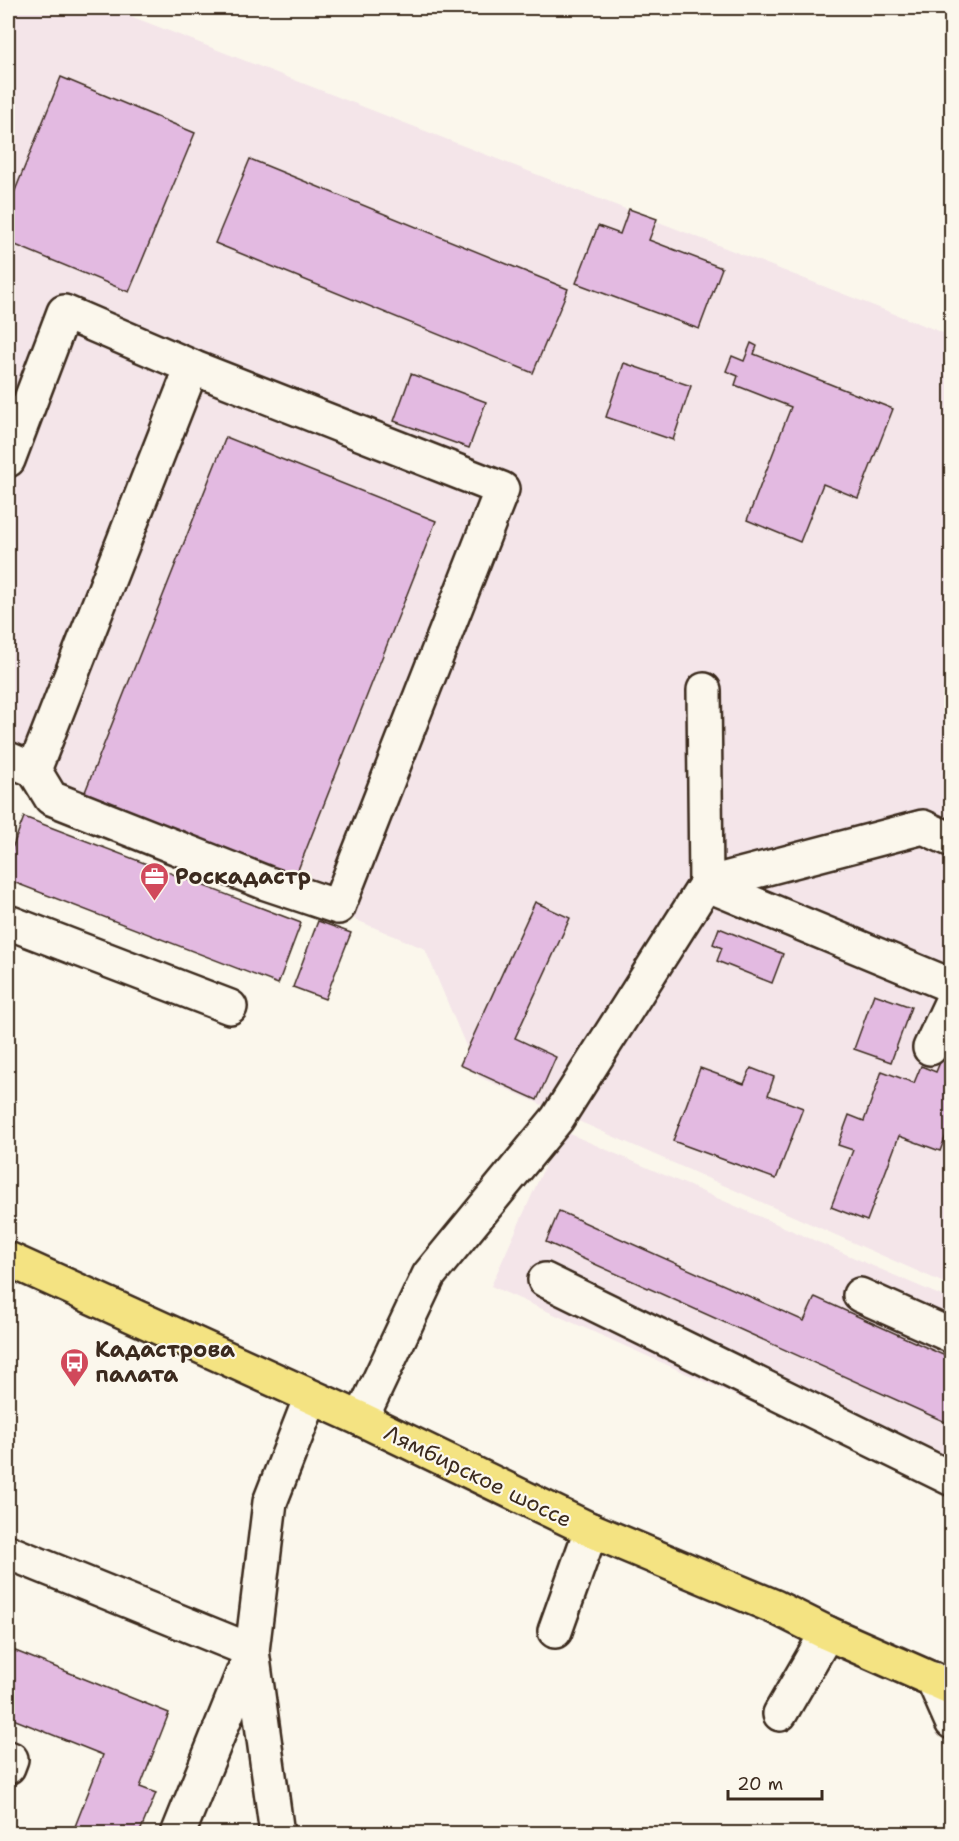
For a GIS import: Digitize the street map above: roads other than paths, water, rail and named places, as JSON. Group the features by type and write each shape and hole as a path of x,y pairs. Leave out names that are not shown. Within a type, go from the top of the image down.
{"main road":[{"name":"Лямбирское шоссе","path":"8,1259 362,1419 591,1530 775,1607 827,1633 942,1683"}],"lane":[{"path":"8,460 64,312 192,367 502,489 338,907 266,883 51,798 21,764 192,367"},
{"path":"362,1419 429,1275 557,1119 705,884 704,690"},
{"path":"705,884 923,827 951,840"},
{"path":"705,884 951,986"},
{"path":"8,922 230,1007"},
{"path":"930,1048 951,1001"},
{"path":"545,1280 951,1479"},
{"path":"860,1295 951,1336"},
{"path":"277,1833 252,1651 270,1502 311,1397"},
{"path":"555,1631 591,1530"},
{"path":"8,1552 252,1651"},
{"path":"780,1714 827,1633"},
{"path":"178,1833 252,1651"},
{"path":"942,1683 951,1722"},
{"path":"8,1758 10,1759 8,1767"}],"place":[{"name":"Роскадастр","path":"154,902"},
{"name":"Кадастрова палата","path":"74,1388"}]}
